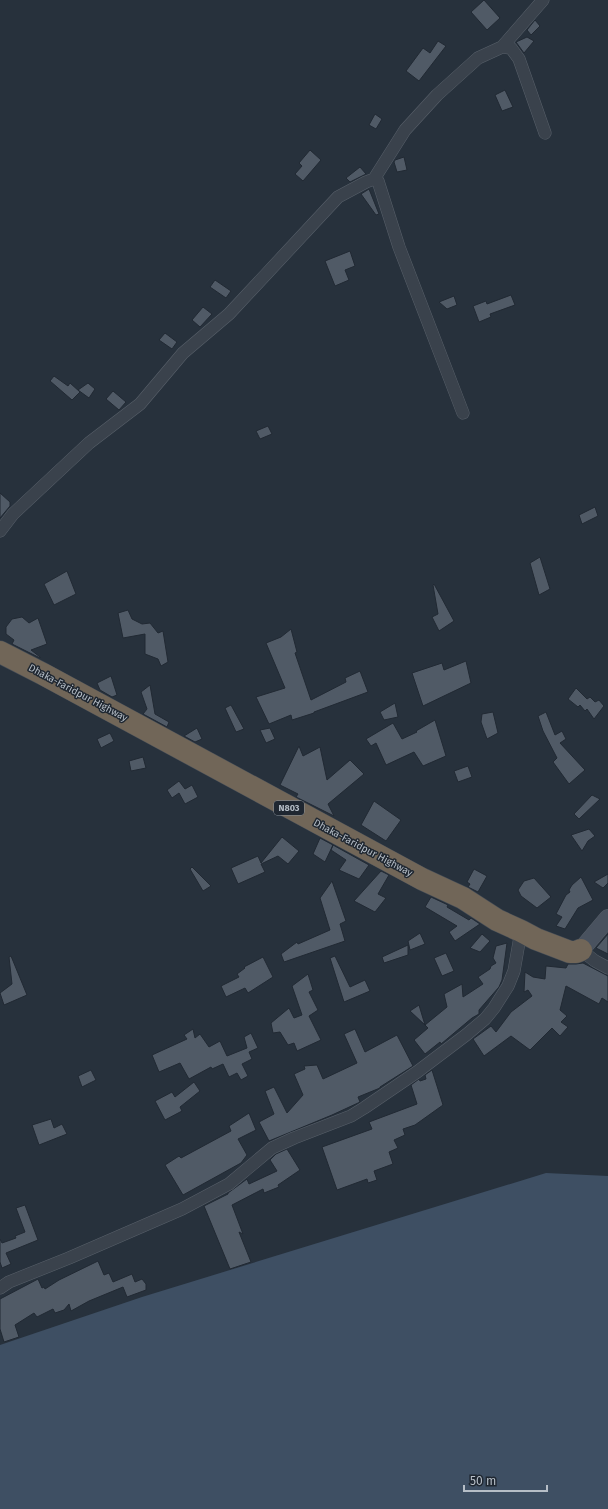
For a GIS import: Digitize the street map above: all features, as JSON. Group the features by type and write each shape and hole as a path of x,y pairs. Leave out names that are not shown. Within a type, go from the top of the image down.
{"highway":[{"name":"Dhaka-Faridpur Highway","path":"0,652 422,880 463,898 496,920 520,930 536,939 570,952 581,950"}],"street":[{"path":"0,530 14,514 89,443 140,404 183,353 228,314 338,197 374,179 405,130 437,95 478,58 502,46 543,0"},
{"path":"502,46 511,48 520,59 545,133"},
{"path":"374,179 378,181 399,247 463,413"},
{"path":"608,918 581,950 595,961 608,968"},
{"path":"0,1288 9,1282 69,1258 182,1209 229,1184 272,1148 351,1116 417,1072 466,1036 485,1019 494,1008 508,986 514,971 520,930"}],"water":[{"path":"546,1173 608,1176 608,1509 0,1509 0,1345 142,1297"}],"building":[{"path":"484,0 500,18 487,30 471,12"},
{"path":"535,20 540,26 531,35 527,30"},
{"path":"527,37 534,41 524,53 516,42"},
{"path":"438,41 446,46 419,81 406,71 423,48 430,53"},
{"path":"505,90 513,107 502,111 495,95"},
{"path":"375,114 382,119 376,129 369,125"},
{"path":"310,150 321,160 303,181 295,174 302,166 299,163"},
{"path":"404,157 407,170 397,172 394,162 395,160"},
{"path":"360,167 366,174 350,182 346,178"},
{"path":"369,189 379,214 376,215 361,194"},
{"path":"350,251 355,266 345,270 349,280 335,286 325,261"},
{"path":"215,280 231,291 226,298 210,287"},
{"path":"511,295 515,305 490,314 491,317 479,322 473,306 486,301 487,304"},
{"path":"454,296 457,305 447,309 439,302"},
{"path":"203,307 212,314 200,327 192,320"},
{"path":"165,333 177,342 172,349 159,340"},
{"path":"54,376 68,386 70,383 80,392 72,400 50,381"},
{"path":"88,383 95,389 89,398 78,390"},
{"path":"113,391 126,402 119,410 106,399"},
{"path":"268,426 272,434 260,439 256,431"},
{"path":"0,493 10,502 10,506 0,518"},
{"path":"595,507 598,516 582,524 579,515"},
{"path":"540,557 550,589 539,595 530,563"},
{"path":"67,571 76,594 54,605 44,584"},
{"path":"434,584 454,621 439,631 432,617 438,614"},
{"path":"128,610 132,619 142,624 150,623 158,633 163,631 168,662 161,666 158,659 145,654 145,634 123,638 118,613"},
{"path":"22,617 29,623 38,618 47,644 31,650 40,658 12,644 14,640 6,634 6,627 12,619"},
{"path":"291,629 297,652 295,653 311,700 346,682 345,678 360,671 368,692 314,713 292,720 291,715 269,724 256,697 285,688 266,643 281,637"},
{"path":"466,661 471,683 423,706 412,673 442,663 444,670"},
{"path":"111,676 117,695 112,697 100,690 97,683"},
{"path":"150,685 155,714 169,722 167,727 143,714 147,709 141,692"},
{"path":"576,688 587,699 590,697 595,702 599,700 604,706 594,719 587,709 585,711 580,705 578,707 568,699"},
{"path":"395,703 398,717 384,720 380,712"},
{"path":"231,705 244,729 236,732 225,708"},
{"path":"493,712 498,733 487,739 481,722 482,714"},
{"path":"546,712 555,735 562,731 566,739 560,743 585,770 569,784 553,762 557,758 543,731 538,716"},
{"path":"435,720 446,756 423,766 414,752 386,765 376,743 371,746 366,739 393,723 402,739 417,732 416,731"},
{"path":"197,728 202,739 195,742 184,736"},
{"path":"270,728 275,739 266,743 260,730"},
{"path":"110,733 114,741 101,748 97,739"},
{"path":"299,746 303,756 320,747 327,780 350,760 364,774 328,804 334,816 296,797 298,794 280,785"},
{"path":"143,757 146,768 131,771 129,761"},
{"path":"468,766 472,777 458,782 454,771"},
{"path":"179,781 185,789 192,785 198,797 185,804 179,793 172,798 167,790"},
{"path":"592,795 600,799 579,819 574,814"},
{"path":"374,801 401,820 386,841 361,825"},
{"path":"589,829 595,836 588,841 582,851 571,835"},
{"path":"282,837 299,851 288,864 278,856 261,864 265,872 238,884 231,868 258,856 261,863"},
{"path":"320,838 333,845 325,862 313,854"},
{"path":"333,845 369,865 359,879 339,870 346,860 331,850"},
{"path":"192,867 211,886 203,891 190,869"},
{"path":"474,869 487,876 478,892 468,887 470,884 467,882"},
{"path":"381,871 389,875 378,894 386,898 375,912 354,901"},
{"path":"608,874 608,883 603,888 594,882"},
{"path":"581,877 593,900 578,908 565,929 556,926 562,917 556,914 566,895 570,892 569,890 572,885"},
{"path":"534,878 551,897 537,908 521,896 518,890 524,881"},
{"path":"332,881 346,921 340,924 345,941 284,962 281,954 297,942 298,944 330,930 320,898"},
{"path":"431,897 448,905 447,907 469,920 471,918 480,924 455,941 449,932 457,926 425,907"},
{"path":"420,933 425,944 410,950 408,941"},
{"path":"482,934 490,941 480,952 470,948"},
{"path":"608,934 608,954 596,948"},
{"path":"507,943 502,980 499,987 479,1010 479,1014 441,1044 440,1042 425,1054 414,1040 428,1028 425,1025 447,1007 444,994 462,984 463,997 483,984 478,977 496,963 493,958 496,946"},
{"path":"408,945 408,955 384,963 382,957"},
{"path":"446,953 454,971 442,976 434,958"},
{"path":"11,956 27,995 4,1005 0,993 12,984 9,957"},
{"path":"335,956 350,987 365,980 370,991 344,1002 330,958"},
{"path":"263,957 273,977 248,993 245,988 226,997 221,986 239,977 237,974 245,968 244,967"},
{"path":"583,963 608,976 608,1002 602,998 599,1004 566,986 560,1010 567,1016 561,1022 568,1027 560,1036 552,1028 530,1050 511,1036 484,1056 473,1039 491,1026 496,1032 511,1012 532,996 528,990 524,992 525,972 533,977 545,979 546,966 566,968 568,964"},
{"path":"308,974 313,990 309,992 318,1010 309,1016 321,1040 297,1051 294,1043 288,1045 280,1032 273,1033 271,1023 289,1008 294,1018 302,1015 292,986"},
{"path":"419,1005 425,1025 410,1011"},
{"path":"193,1029 195,1038 200,1034 209,1047 220,1041 227,1056 247,1048 244,1037 251,1033 258,1048 249,1052 252,1059 242,1064 248,1076 241,1080 237,1073 229,1077 223,1064 212,1069 211,1067 189,1079 180,1063 159,1072 152,1055 187,1039 184,1035"},
{"path":"355,1029 365,1052 397,1035 413,1066 380,1088 358,1097 360,1102 269,1141 259,1122 274,1114 265,1091 274,1087 287,1113 303,1095 294,1074 305,1069 304,1066 317,1065 323,1079 357,1063 344,1034"},
{"path":"91,1070 96,1080 82,1087 78,1076"},
{"path":"432,1070 443,1105 415,1125 403,1129 405,1135 394,1140 398,1148 389,1152 393,1164 374,1171 377,1180 368,1183 367,1179 337,1190 322,1147 372,1129 369,1122 417,1104 411,1085 419,1079 420,1081 426,1079 425,1075"},
{"path":"194,1082 200,1091 180,1107 182,1111 165,1120 155,1101 172,1092 175,1097"},
{"path":"249,1113 256,1130 238,1139 247,1155 241,1163 183,1195 165,1165 179,1156 181,1158 231,1131 229,1126"},
{"path":"51,1119 54,1128 62,1124 67,1134 39,1145 32,1125"},
{"path":"287,1149 300,1170 278,1185 279,1187 264,1193 263,1189 232,1205 243,1234 239,1232 251,1262 230,1269 204,1206 228,1194 247,1179 249,1184 277,1171 270,1160 276,1154"},
{"path":"25,1205 38,1240 6,1253 11,1264 2,1268 0,1262 0,1239 2,1243 16,1238 15,1236 25,1232 16,1208"},
{"path":"98,1261 104,1275 109,1273 113,1282 132,1274 135,1282 142,1279 146,1284 146,1290 127,1297 123,1287 89,1301 71,1311 69,1304 64,1310 55,1313 53,1309 37,1317 34,1313 15,1325 19,1337 4,1342 0,1329 0,1299 38,1279 42,1288 44,1287 45,1289 59,1280"}]}
